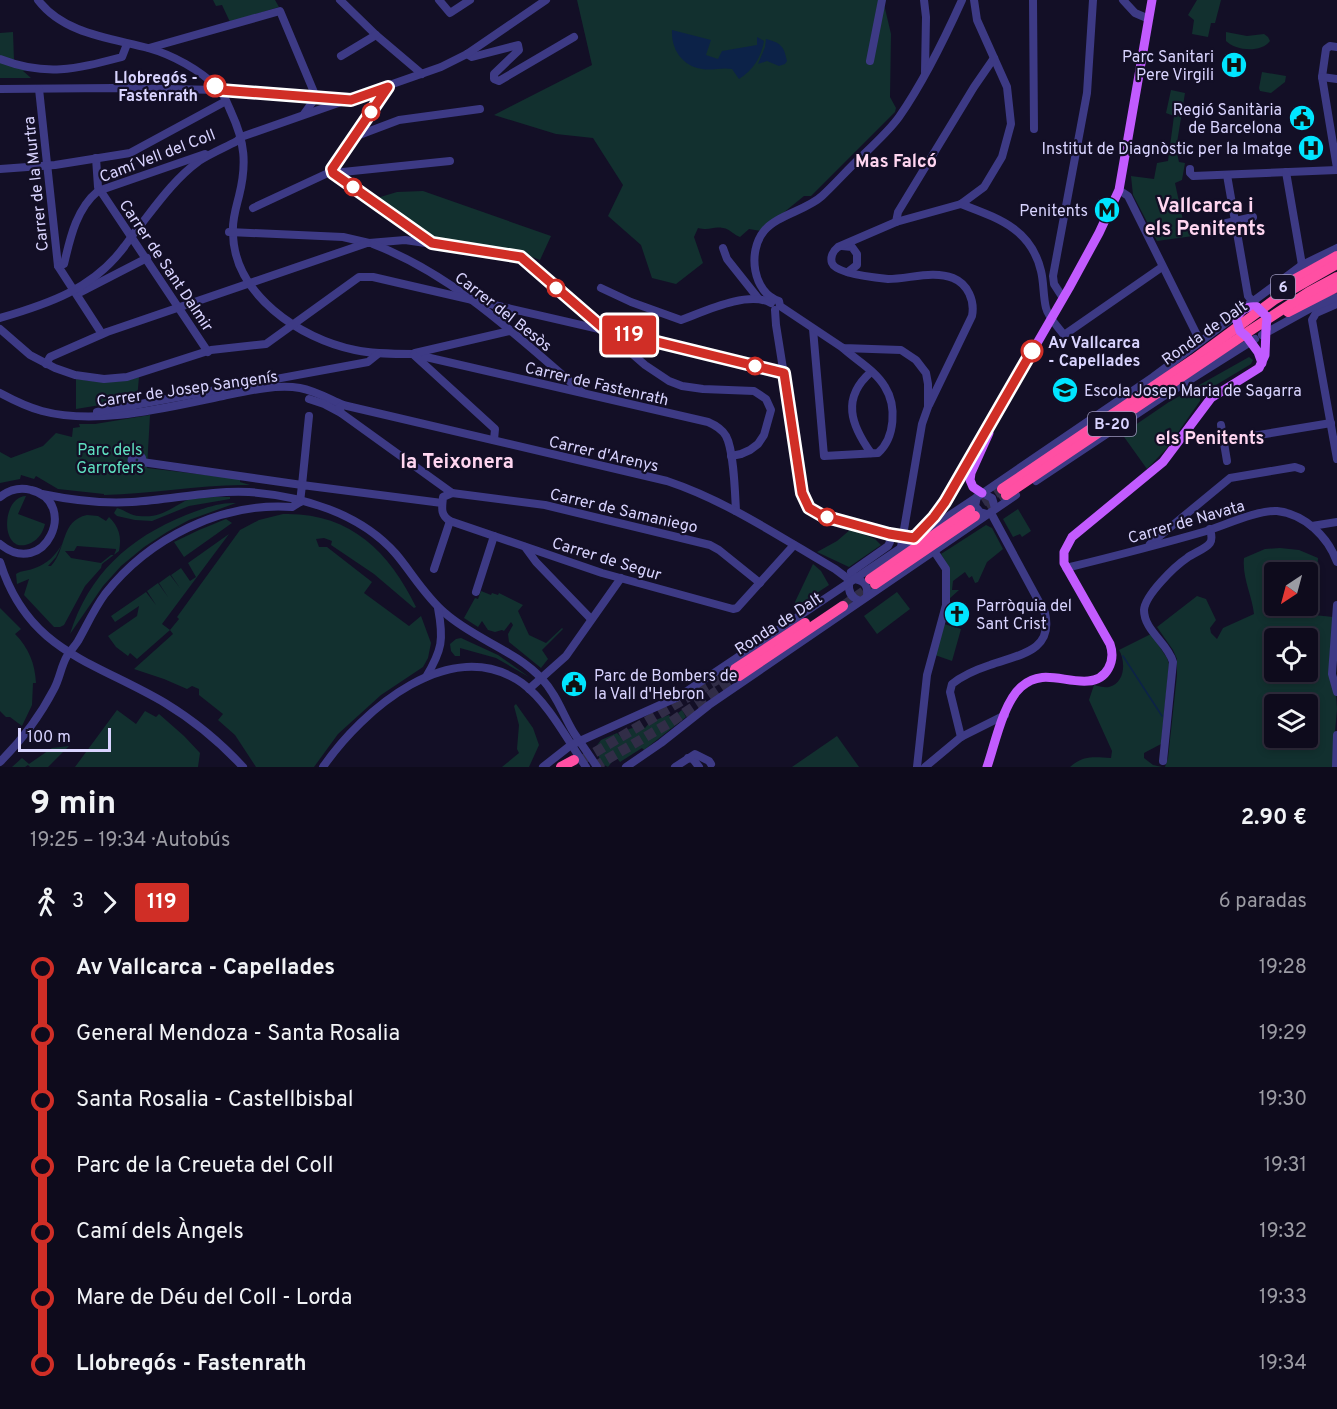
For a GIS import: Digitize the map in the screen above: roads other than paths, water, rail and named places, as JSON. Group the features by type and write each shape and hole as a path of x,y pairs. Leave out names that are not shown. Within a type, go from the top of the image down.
{"highway":[{"name":"6","path":"1246,312 1304,273 1337,255"},
{"name":"Ronda de Dalt","path":"1337,264 1274,300 1246,312 1194,359 1004,492 1256,335 1309,292 1337,277"},
{"path":"1256,335 1337,286"},
{"path":"873,581 973,513"},
{"name":"Ronda de Dalt","path":"737,673 840,599"},
{"path":"561,767 577,764"}],"main road":[{"path":"914,538 939,511 1063,298 1099,233 1119,190 1152,0"},
{"path":"987,767 1005,715 1015,694 1029,681 1050,677 1091,681 1102,675 1110,665 1112,653 1110,644 1066,568 1064,552 1072,537 1163,462 1211,398 1256,370 1262,363 1265,352 1256,335 1238,329 1246,312 1267,317 1256,335 1262,363"},
{"path":"980,495 973,488 970,476 994,417"}],"street":[{"name":"Carrer de Fastenrath","path":"38,0 47,12 87,33 149,48 176,58 220,90 241,137 244,163 230,232 237,256 250,284 273,310 292,324 321,340 353,350 381,354 413,354 708,422 717,426 726,435 736,511"},
{"path":"340,0 376,35 422,74"},
{"path":"439,0 450,13 470,0"},
{"path":"73,293 103,272 164,195 201,160 241,137 441,67 467,54 546,0"},
{"path":"870,61 882,0"},
{"path":"924,0 927,17 924,73"},
{"path":"914,538 889,534 823,516 815,513 804,500 775,305 757,278 754,264 755,251 764,230 820,198 898,117 946,34 962,0"},
{"path":"901,547 922,424 972,316 973,306 968,291 962,283 951,277 932,275 888,279 846,272 837,270 832,262 832,253 841,246 896,222 961,204 984,187 1002,157 1011,124 1007,87 977,20 974,0"},
{"path":"1033,0 1034,129"},
{"path":"1063,298 1055,286 1053,276 1087,93 1093,0"},
{"path":"1123,0 1135,13 1149,19"},
{"path":"149,48 280,11 316,97"},
{"path":"341,56 376,35"},
{"path":"467,54 472,57 483,56 518,45 519,50 494,74 493,78 496,81 538,60 574,37"},
{"path":"0,59 37,70 56,70 87,66 122,57 127,44"},
{"path":"1190,169 1193,176 1337,169 1322,77 1325,51 1333,47"},
{"path":"896,222 898,212 953,120 994,58"},
{"path":"1322,77 1337,79"},
{"path":"333,171 388,87"},
{"name":"Carrer de la Murtra","path":"39,88 58,266 73,293 102,334"},
{"path":"0,89 220,90 351,100"},
{"path":"304,115 316,97"},
{"path":"0,169 48,165 130,153 226,101"},
{"path":"354,136 399,120 480,109"},
{"name":"Camí Vell del Coll","path":"58,266 64,264 78,217 100,190 205,154 241,137"},
{"name":"Carrer de Sant Dalmir","path":"96,158 98,187 208,352"},
{"path":"253,208 333,171 450,161"},
{"path":"333,171 432,243"},
{"path":"1286,172 1302,265"},
{"path":"1227,175 1248,296 1246,312"},
{"path":"1119,190 1128,196 1201,340"},
{"path":"961,204 999,218 1024,239 1036,255 1041,267 1045,307 1064,335 1162,267"},
{"path":"1196,230 1253,217"},
{"path":"230,232 343,237 369,243"},
{"path":"46,364 50,357 102,334 369,243 405,240 432,243 521,257 645,365 669,381 682,386 703,389 754,391 766,399 771,410 764,435 750,450 730,456"},
{"name":"Carrer del Besòs","path":"369,243 399,254 475,301 584,394"},
{"path":"841,246 852,247 857,254 857,265 846,272"},
{"path":"723,248 727,259 758,298 775,305 813,329 843,348 885,386 891,401 892,427 890,438 878,453 824,456 813,329"},
{"path":"860,601 853,598 849,592 851,579 980,495 1153,377 1201,340 1246,312 1302,265 1337,248"},
{"path":"0,318 42,306 147,258"},
{"path":"0,329 30,355 75,375 104,379 127,377 208,352 266,344 359,277 373,277 604,329 784,373"},
{"path":"601,288 631,303 681,320 715,307 758,298"},
{"path":"626,767 709,705 867,596 1256,335 1337,297"},
{"path":"1337,304 1316,313 1312,320 1337,459"},
{"path":"413,354 510,331"},
{"path":"843,348 890,348 909,354 926,373 928,407"},
{"path":"75,416 368,362 381,354"},
{"path":"413,354 495,429 494,440"},
{"path":"871,372 860,382 853,396 852,416 860,437 871,453"},
{"name":"Carrer de Josep Sangenís","path":"0,393 42,411 75,416 116,415 234,394 290,387 311,391 342,409"},
{"path":"309,399 342,409"},
{"name":"Carrer d'Arenys","path":"342,409 494,440 694,490 736,511 841,573"},
{"name":"Carrer de Samaniego","path":"342,409 439,486 452,493 545,504 710,545 760,583"},
{"path":"300,502 309,416"},
{"path":"1223,441 1331,423"},
{"path":"1221,425 1227,461"},
{"path":"142,462 302,486 438,502"},
{"path":"1149,545 1230,478 1295,467 1300,469"},
{"path":"434,569 449,524 442,515 438,502 439,486"},
{"path":"0,497 12,490 31,489 42,494 99,502 131,502 211,492 248,492 316,505 341,514 375,535 395,553 438,607 460,626 514,657 541,678 597,767"},
{"path":"438,502 445,495 452,493"},
{"path":"42,494 54,511 52,536 38,550 16,553 0,561 3,582 22,609 50,640 68,653 181,714 205,731 243,767"},
{"path":"961,736 950,692 952,684 984,667 1033,649 1044,638 1046,628 1045,613 991,512 990,496 980,495"},
{"path":"980,495 975,506 977,510 991,512"},
{"path":"0,762 13,750 35,721 54,689 68,653 78,641 93,611 105,594 139,559 187,528 214,517 243,509 268,506 292,507 300,502"},
{"name":"Carrer de Navata","path":"1066,568 1271,511 1287,513 1312,526"},
{"path":"1312,526 1337,522"},
{"name":"Carrer de Segur","path":"449,524 494,536 621,578 733,609 741,604 760,583"},
{"path":"1312,526 1327,543 1337,562"},
{"path":"1163,761 1173,662 1169,652 1146,620 1145,607 1150,595 1183,560 1209,545 1210,529"},
{"path":"543,767 571,745 673,700 840,599 851,579 888,546 889,534"},
{"path":"476,592 494,536"},
{"path":"0,544 16,553"},
{"path":"760,583 794,545"},
{"path":"525,547 536,562 591,618"},
{"path":"917,767 926,683 946,605 946,569 934,551"},
{"path":"840,599 841,573 865,584 868,587 867,596"},
{"path":"529,688 566,656 621,578"},
{"path":"1337,605 1332,674 1337,692"},
{"path":"426,677 437,659 441,646 438,607"},
{"path":"323,767 334,750 359,723 393,696 426,677 459,668 488,668 509,676 529,688 571,745 577,764"},
{"path":"925,767 961,736 1005,715"},
{"path":"1336,767 1337,735"},
{"path":"675,767 695,754 711,764"},
{"path":"688,758 693,759 699,767"}],"water":[{"path":"672,30 711,40 706,55 718,59 722,51 757,45 757,37 764,41 756,63 739,79 732,69 695,67 683,60 673,44"},
{"path":"766,39 781,46 787,61 785,64 779,66 767,61 758,64"}],"waterway":[{"path":"1123,656 1162,716"}],"tunnel":[{"path":"970,510 1002,489"},
{"path":"975,516 1006,495"},
{"path":"843,606 874,584"},
{"path":"582,760 735,669"},
{"path":"594,767 671,722 739,676"}],"place":[{"name":"Parc Sanitari Pere Virgili","path":"1234,65"},
{"name":"Llobregós - Fastenrath","path":"215,86"},
{"name":"Regió Sanitària de Barcelona","path":"1302,118"},
{"name":"Institut de Diagnòstic per la Imatge","path":"1311,148"},
{"name":"Penitents","path":"1107,210"},
{"name":"Av Vallcarca - Capellades","path":"1032,351"},
{"name":"Escola Josep Maria de Sagarra","path":"1065,390"},
{"name":"Parròquia del Sant Crist","path":"957,614"},
{"name":"Parc de Bombers de la Vall d'Hebron","path":"574,684"}],"district":[{"name":"Mas Falcó","path":"896,161"},
{"name":"Vallcarca i els Penitents","path":"1205,216"},
{"name":"els Penitents","path":"1210,438"},
{"name":"la Teixonera","path":"457,461"}],"park label":[{"name":"Parc dels Garrofers","path":"110,458"}]}
